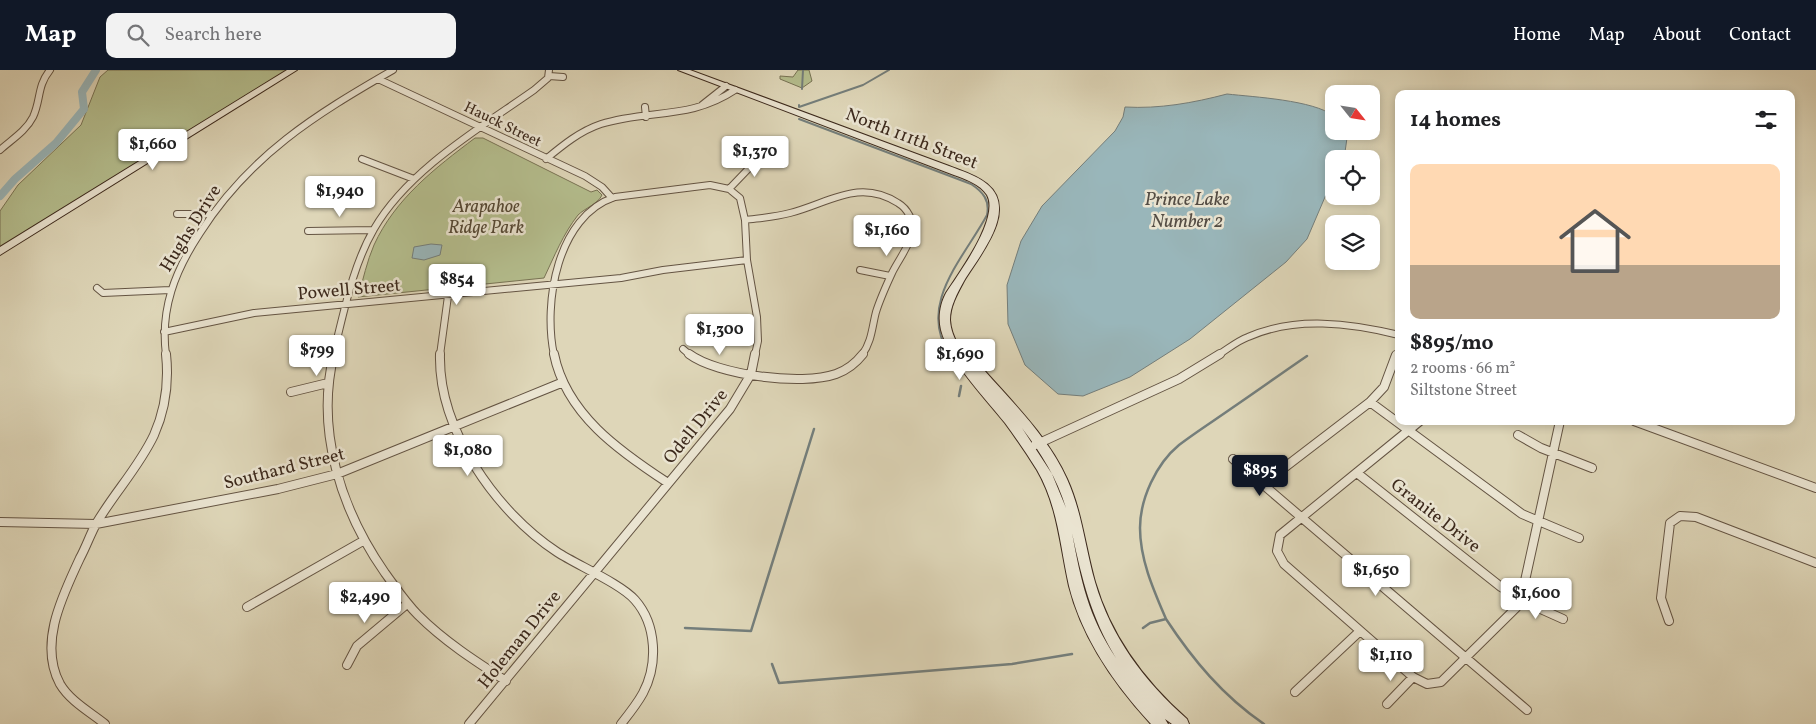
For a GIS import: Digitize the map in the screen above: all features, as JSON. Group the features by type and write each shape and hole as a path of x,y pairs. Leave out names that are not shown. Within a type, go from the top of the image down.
{"street":[{"path":"0,150 25,128 32,118 38,88 50,70"},
{"path":"0,252 293,70"},
{"name":"Hughs Drive","path":"96,524 146,448 159,422 168,375 164,332 170,290 181,266 212,214 240,180 280,141 326,109 393,70"},
{"name":"North 111th Street","path":"682,70 946,168 975,181 989,191 994,199 995,216 991,227 955,286 946,306 946,330 971,374 1035,445"},
{"path":"506,681 443,637 407,604 364,541 352,516 337,474 328,419 328,383 346,305 374,230 396,199 414,180 537,88 549,73 563,77"},
{"name":"Hauck Street","path":"378,79 596,182 612,198"},
{"path":"698,108 730,88"},
{"path":"546,158 582,132 610,122 698,108 722,100 730,88"},
{"path":"645,107 646,117"},
{"path":"668,484 638,464 598,432 578,408 561,382 550,347 548,328 553,284 561,256 578,222 597,206 612,198 710,185 728,189 748,170 759,151"},
{"path":"362,159 414,180"},
{"name":"Odell Drive","path":"594,574 730,408 751,374 758,341 757,317 747,260 744,220 740,198 728,189"},
{"path":"683,349 694,358 706,364 751,374 795,380 812,379 845,369 858,360 868,347 877,310 890,276 912,235 913,228 912,218 906,209 888,197 863,191 839,194 790,214 744,220"},
{"path":"177,214 212,214"},
{"path":"308,231 330,229 374,230"},
{"name":"Powell Street","path":"164,332 254,314 621,278 663,270 747,260"},
{"path":"860,270 890,276"},
{"path":"97,288 103,293 170,290"},
{"path":"448,296 441,342 440,361 443,386 456,426 471,460 491,490 515,518 543,542 634,599 644,612 650,627 653,650 651,670 645,690 621,724"},
{"path":"1035,445 1179,379 1247,337 1278,327 1299,324 1338,324 1395,334"},
{"path":"1263,484 1370,402 1384,387 1395,358"},
{"name":"Southard Street","path":"0,522 96,524 200,506 337,474 561,382"},
{"path":"291,392 328,383"},
{"path":"1370,402 1395,420"},
{"path":"1401,425 1522,514 1579,538"},
{"path":"1415,425 1280,535 1277,551 1284,564 1413,678 1427,684 1441,682 1516,608 1521,599 1559,425"},
{"path":"1645,425 1816,488"},
{"path":"1518,435 1530,443 1592,468"},
{"path":"1035,445 1062,516 1077,589 1094,634 1126,684 1161,724"},
{"path":"1035,445 1061,477 1070,500 1088,582 1105,627 1118,650 1142,684 1182,724"},
{"path":"1233,458 1528,710"},
{"name":"Granite Drive","path":"1357,473 1501,587 1563,619"},
{"path":"1669,621 1660,598 1670,523 1680,516 1696,517 1816,563"},
{"path":"96,524 62,595 54,620 52,644 55,671 61,685 74,700 105,724"},
{"path":"247,607 364,541"},
{"name":"Holeman Drive","path":"469,724 594,574"},
{"path":"347,665 357,646 407,604"},
{"path":"1295,692 1360,631"},
{"path":"1387,704 1413,678"}],"green space":[{"path":"108,70 287,70 0,247 0,211 18,185 81,125 100,77"},
{"path":"798,70 809,70 812,81 802,88 780,79 780,76 793,77"},
{"name":"Arapahoe Ridge Park","path":"475,138 483,138 591,192 597,190 602,195 598,201 578,215 573,222 544,278 358,297 374,245 393,213 431,173"}],"water":[{"name":"Prince Lake Number 2","path":"1227,94 1283,100 1312,106 1325,112 1325,140 1347,140 1345,150 1325,150 1325,197 1307,239 1286,262 1190,339 1130,377 1083,396 1058,394 1025,365 1008,324 1007,285 1021,241 1042,206 1115,131 1123,117 1125,107 1176,105"},
{"path":"431,244 442,245 440,255 424,260 412,258 414,247"}],"waterway":[{"path":"0,196 15,179 56,143 84,109 82,92 96,70"},
{"path":"802,89 803,70"},
{"path":"799,105 799,107 863,85 889,70"},
{"path":"799,119 971,184 985,197 988,210 987,215 956,265 947,282 941,300 938,318 941,336 950,355"},
{"path":"949,354 962,375"},
{"path":"1166,619 1148,575 1142,552 1141,517 1146,494 1151,483 1163,462 1179,445 1307,356"},
{"path":"959,396 961,386"},
{"path":"685,628 751,631 814,429"},
{"path":"1143,628 1150,623 1166,619"},
{"path":"1166,619 1198,663 1222,689 1235,702 1264,724"},
{"path":"772,664 779,683 1012,664 1072,654"}]}
